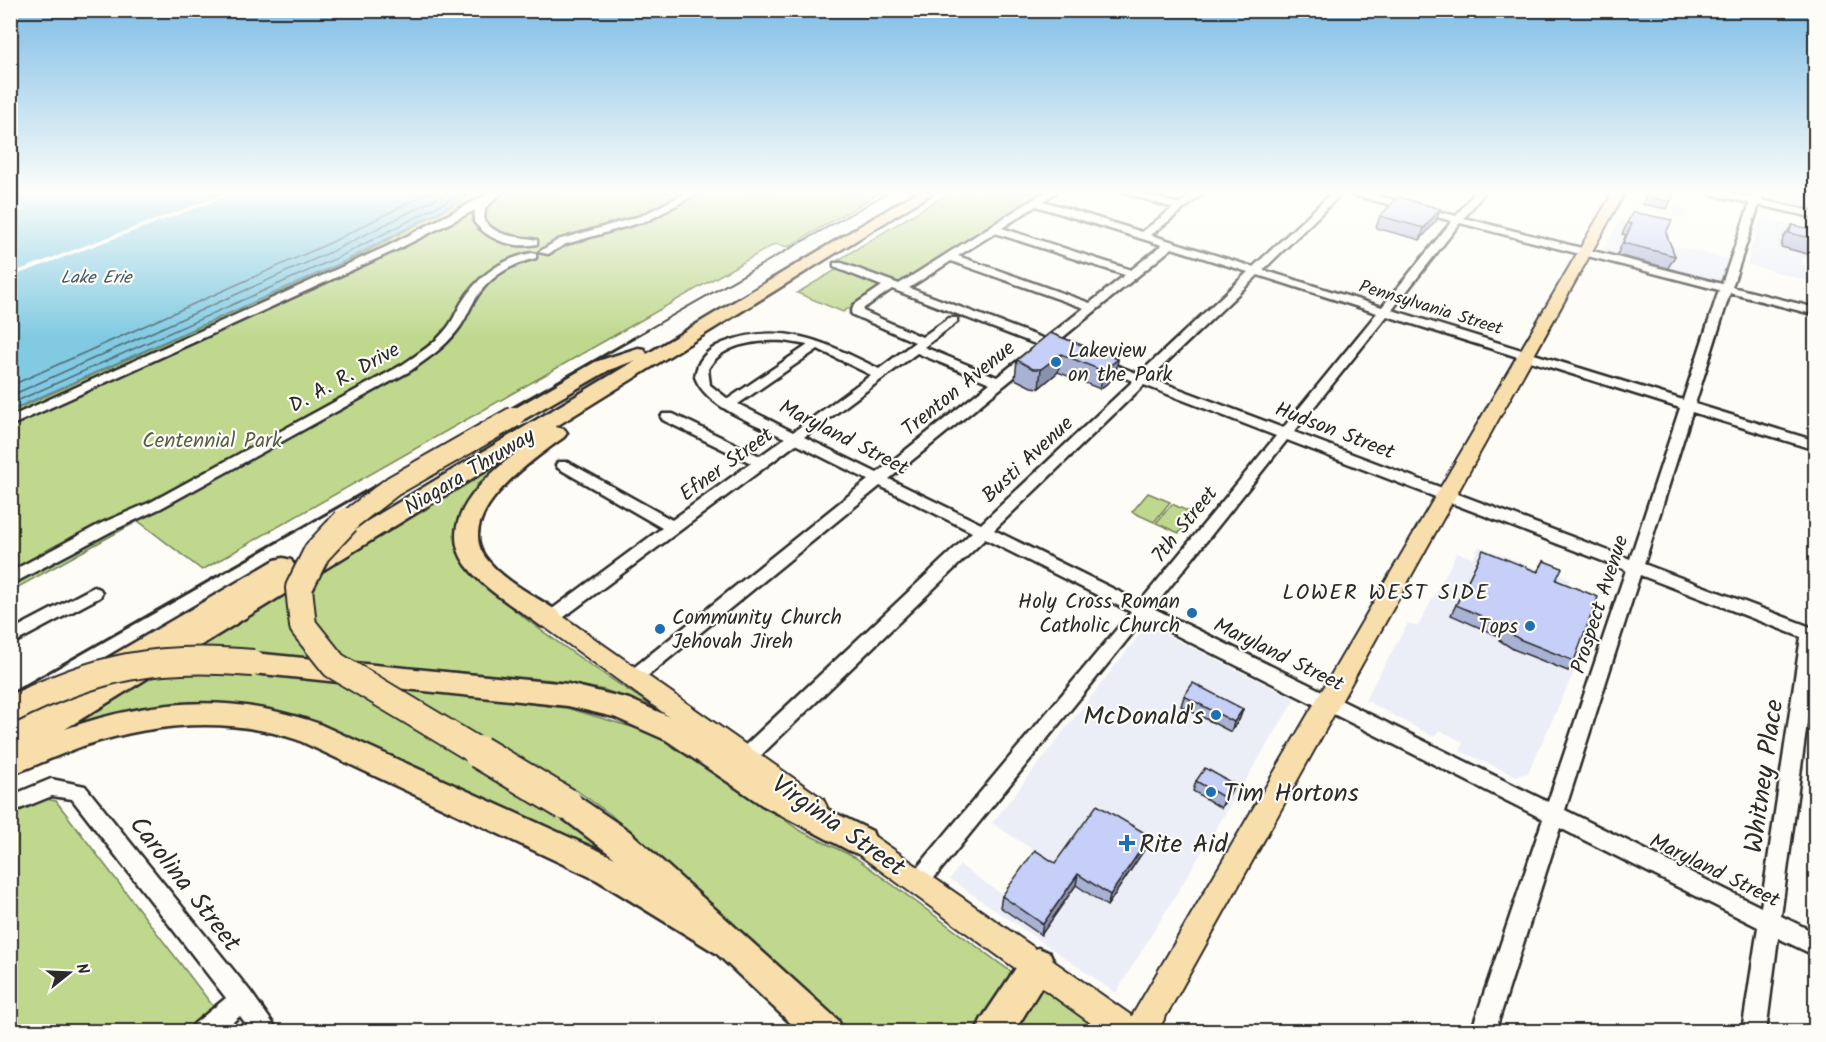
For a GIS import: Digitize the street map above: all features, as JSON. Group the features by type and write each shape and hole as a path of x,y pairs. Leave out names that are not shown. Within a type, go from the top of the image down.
{"highway":[{"name":"Niagara Thruway","path":"10,727 459,462 826,241"},
{"name":"Niagara Thruway","path":"10,749 847,241"},
{"path":"638,353 602,366 366,503 336,527 312,558 303,577 298,600 300,618 312,644 334,665 566,804 618,841 685,900 724,940 826,1032"},
{"path":"550,619 483,569 472,558 467,539 471,518 483,496 502,476 587,412 616,381"},
{"path":"10,710 78,680 144,663 186,658 568,695 619,707 676,732 772,796 861,841"},
{"path":"10,763 76,737 148,720 216,714 276,720 307,731 608,870 724,940"},
{"path":"993,1032 1038,965"}],"main road":[{"path":"1140,1032 1591,241"},
{"name":"Virginia Street","path":"550,619 1129,1032"}],"street":[{"path":"10,422 406,241"},
{"path":"501,241 514,251 523,245 535,242 562,242"},
{"path":"544,252 567,241"},
{"path":"976,241 858,307 857,313 999,382"},
{"path":"1030,241 1132,274"},
{"name":"Pennsylvania Street","path":"1156,241 1815,446"},
{"name":"Busti Avenue","path":"745,759 1288,241"},
{"name":"7th Street","path":"919,881 1283,433 1386,312 1441,241"},
{"path":"1541,241 1815,312"},
{"name":"Prospect Avenue","path":"1483,1032 1741,241"},
{"path":"535,242 546,246 544,252"},
{"name":"Trenton Avenue","path":"633,678 1169,245"},
{"name":"D. A. R. Drive","path":"10,579 107,527 156,505 406,368 425,355 450,332 473,293 514,251 532,256 544,252"},
{"path":"950,257 1092,307"},
{"path":"838,265 1072,353"},
{"name":"Efner Street","path":"550,619 954,321"},
{"name":"Maryland Street","path":"881,375 816,345 791,338 762,338 735,343 714,354 702,366 701,378 704,388 726,404 1815,945"},
{"path":"726,404 816,345"},
{"name":"Hudson Street","path":"1089,360 1813,635"},
{"path":"668,417 763,463"},
{"path":"563,465 674,528"},
{"path":"10,639 93,592"},
{"name":"Whitney Place","path":"1754,1032 1768,922 1813,635"},
{"name":"Carolina Street","path":"10,805 51,787 78,792 267,1032"},
{"path":"202,1032 242,999"}],"shaded area":[{"path":"1608,241 1668,241 1667,244 1728,259 1719,285 1601,254"},
{"path":"1754,241 1815,241 1815,261 1803,258 1801,264 1815,268 1815,283 1747,264"},
{"path":"1479,546 1550,574 1552,570 1570,579 1564,592 1593,606 1576,660 1578,663 1528,773 1516,776 1460,751 1463,742 1439,730 1434,737 1365,700 1408,623 1418,626 1457,553 1473,558"},
{"path":"1147,625 1295,699 1116,993 950,879 960,865 1006,897 1038,853 992,823"}],"green space":[{"name":"Centennial Park","path":"387,241 799,241 788,247 775,244 202,570 138,521 11,591 10,412 364,253"},
{"path":"870,241 968,241 901,283 838,260"},
{"path":"839,268 885,285 843,312 797,293"},
{"path":"514,456 477,484 480,486 463,510 456,537 460,557 471,573 525,618 597,670 682,726 638,703 605,690 552,680 296,657 244,671 567,708 652,733 685,748 799,830 856,858 1014,974 972,1031 851,1031 721,920 610,814 576,790 560,810 638,876 282,715 228,704 185,707 41,742"},
{"path":"1148,493 1170,502 1154,522 1132,512"},
{"path":"1172,504 1194,514 1179,533 1156,523"},
{"path":"41,798 56,801 232,1031 11,1032 11,816"},
{"path":"1039,986 1095,1023 1095,1031 1014,1032"}],"water":[{"name":"Lake Erie","path":"10,241 384,241 341,263 11,410"}],"pier":[{"path":"99,241 109,241 11,277 11,273"}],"building":[{"path":"1624,241 1669,241 1675,256 1623,243"},
{"path":"1050,333 1118,359 1103,371 1061,354 1041,369 1033,369 1017,360"},
{"name":"Tops","path":"1483,550 1538,572 1544,561 1562,568 1556,580 1598,597 1574,661 1519,639 1505,630 1506,627 1456,605"},
{"path":"1193,683 1243,709 1234,722 1184,696"},
{"path":"1205,768 1234,784 1225,798 1196,781"},
{"path":"1097,805 1150,836 1110,895 1078,874 1043,924 1002,896 1035,850 1055,863"}],"railway":[{"path":"631,339 804,241"},
{"path":"10,694 634,338"}],"place":[{"name":"Lakeview on the Park","path":"1056,362"},
{"name":"Holy Cross Roman Catholic Church","path":"1192,613"},
{"name":"Tops","path":"1530,626"},
{"name":"Community Church Jehovah Jireh","path":"660,629"},
{"name":"McDonald's","path":"1216,715"},
{"name":"Tim Hortons","path":"1211,792"},
{"name":"Rite Aid","path":"1127,843"}],"district":[{"name":"LOWER WEST SIDE","path":"1386,591"}]}
